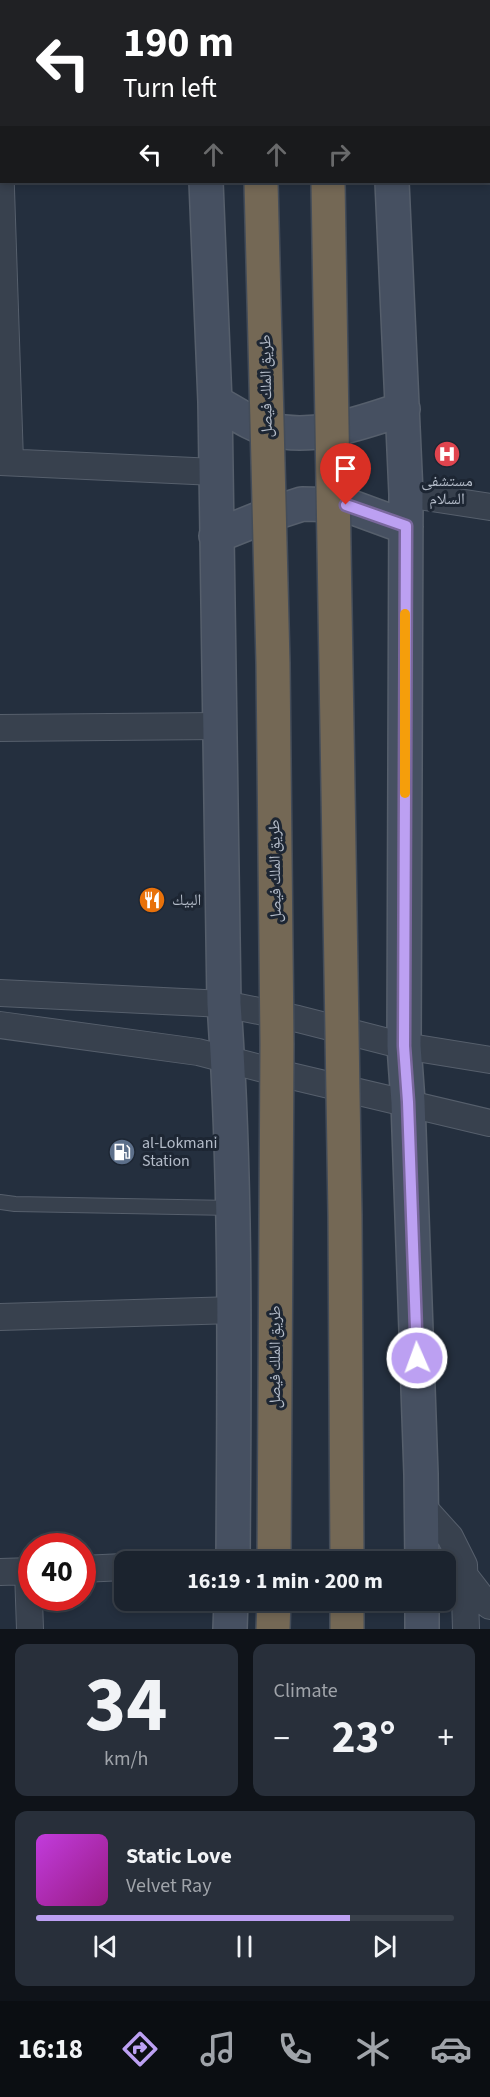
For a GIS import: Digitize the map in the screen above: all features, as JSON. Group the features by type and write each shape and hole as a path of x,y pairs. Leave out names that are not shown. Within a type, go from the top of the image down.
{"highway":[{"name":"طريق الملك فيصل","path":"261,183 273,663 277,1008 274,1551"},
{"path":"328,183 345,1191 347,1551"},
{"path":"273,1629 274,1611"},
{"path":"347,1611 347,1629"}],"street":[{"path":"0,183 5,461 215,472"},
{"path":"206,183 214,402 224,1004 228,1059 235,1310 233,1551"},
{"path":"392,183 406,494 404,1046 408,1102 422,1551"},
{"path":"214,402 267,429 307,434 345,428 403,409"},
{"path":"406,494 490,507"},
{"path":"216,536 302,504 346,505 406,526"},
{"path":"0,728 218,726"},
{"path":"0,993 224,1004 298,1019 404,1046 490,1060"},
{"path":"0,1025 198,1052 490,1123"},
{"path":"0,1317 235,1310"},
{"path":"422,1505 450,1537 464,1565 466,1629"},
{"path":"96,1568 114,1567"},
{"path":"0,1572 18,1571"},
{"path":"465,1576 485,1602 490,1605"},
{"path":"30,1611 30,1629"},
{"path":"230,1629 231,1611"},
{"path":"422,1611 422,1629"}],"lane":[{"path":"0,1202 232,1208"}],"slow traffic":[{"path":"405,614 405,793"}],"place":[{"name":"مستشفى السلام","path":"447,454"},
{"name":"البيك","path":"152,900"},
{"name":"al-Lokmani Station","path":"122,1152"}],"route":[{"path":"346,505 406,526 404,1046 417,1358"}]}
